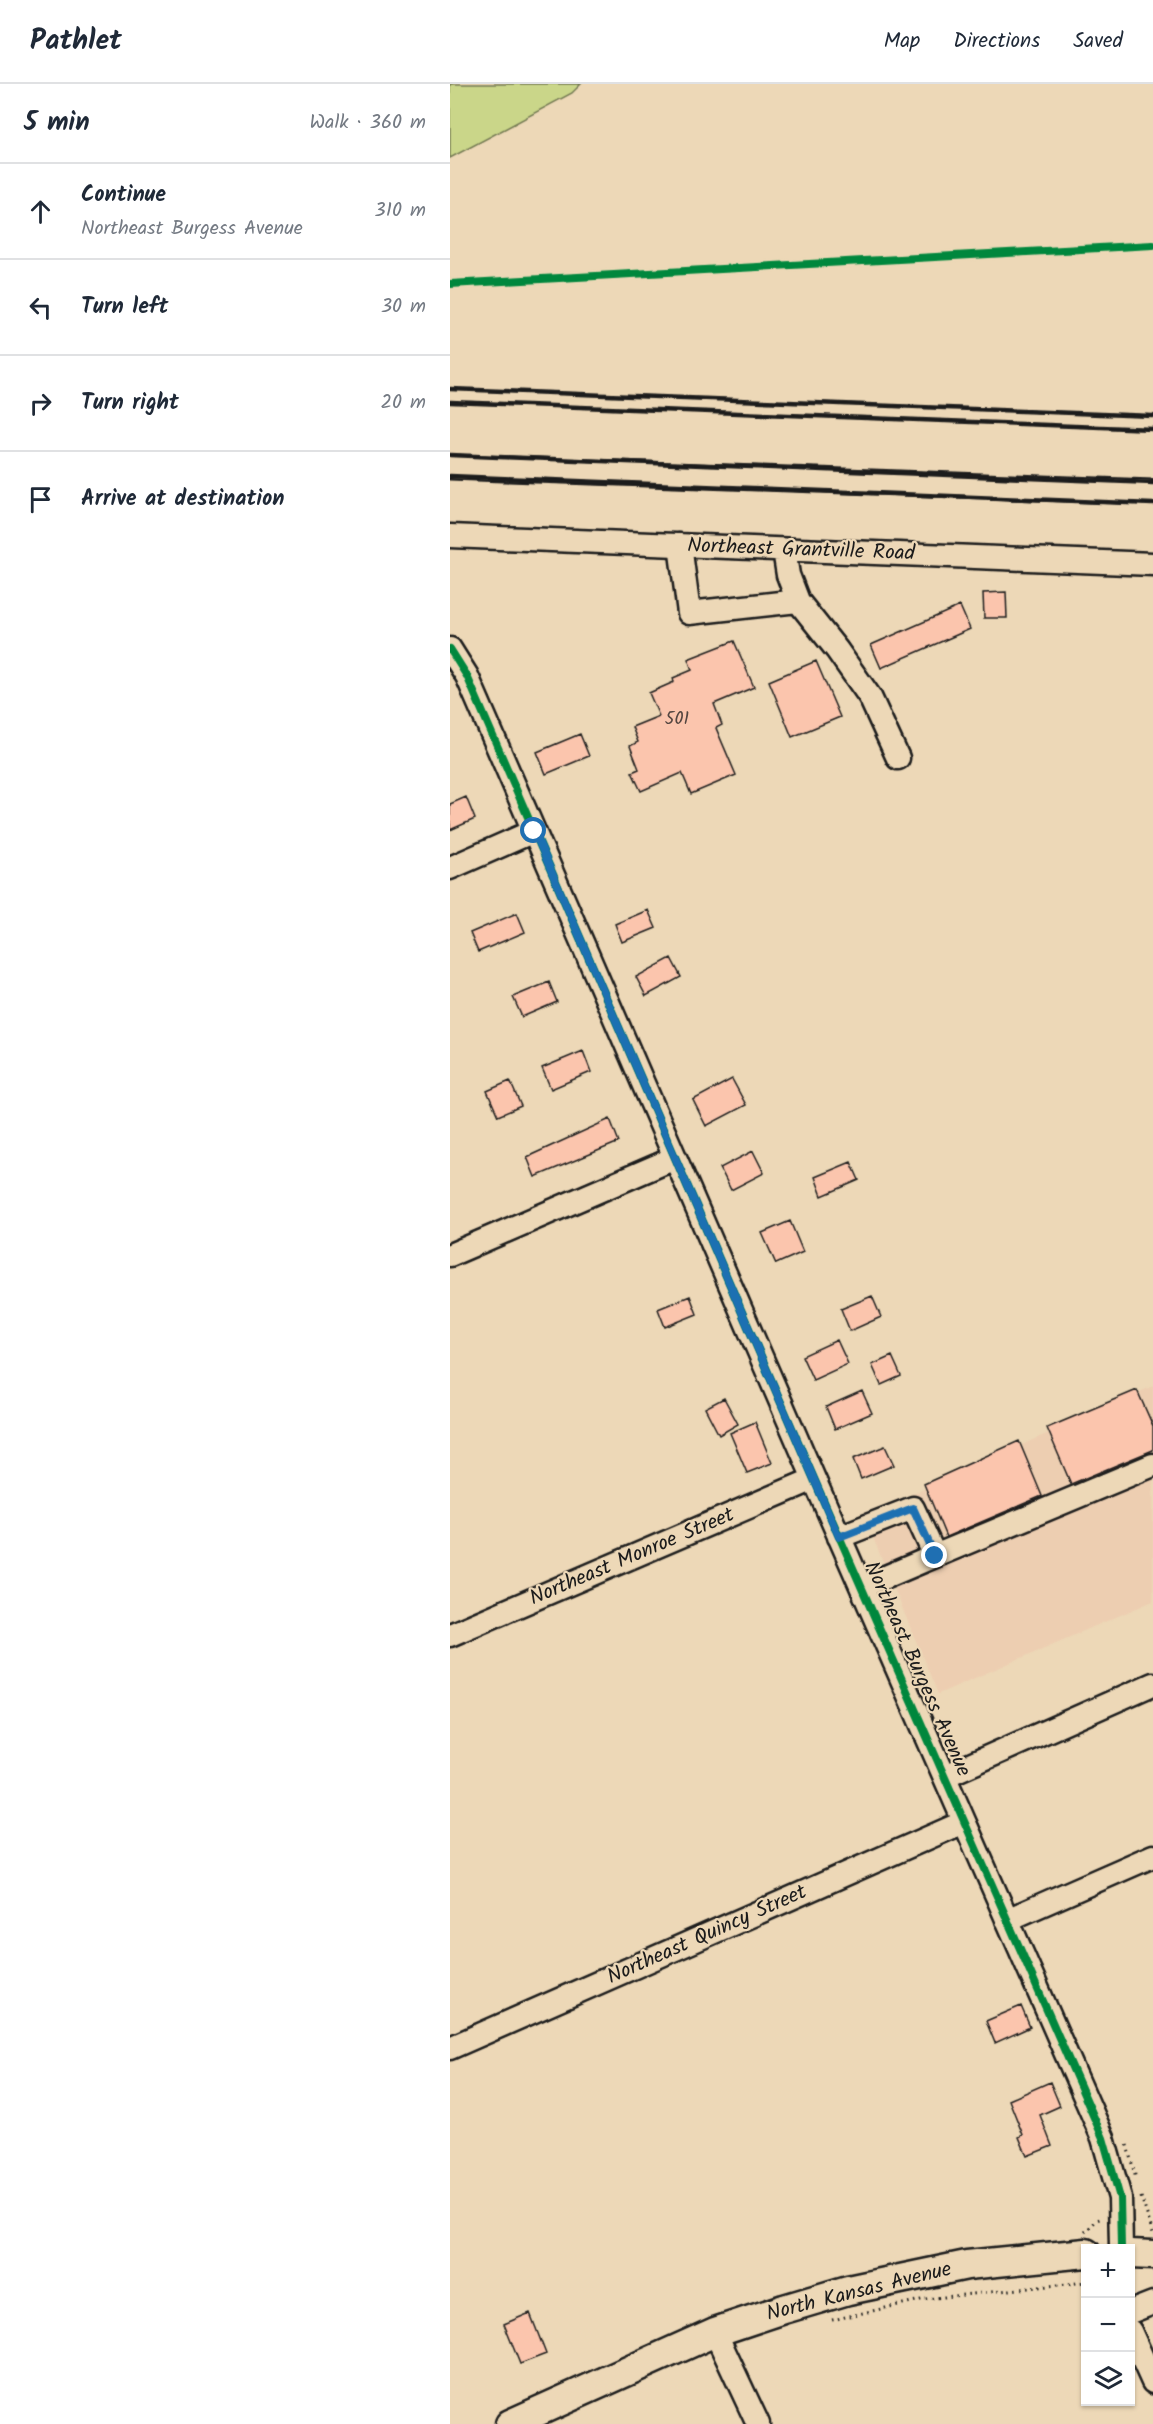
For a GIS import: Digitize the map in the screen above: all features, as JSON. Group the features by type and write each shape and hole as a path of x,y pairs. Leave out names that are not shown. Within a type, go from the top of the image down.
{"main road":[{"name":"North Kansas Avenue","path":"528,2420 715,2332 848,2290 967,2265 1081,2254"},
{"path":"1135,2254 1153,2255"}],"street":[{"path":"450,467 1153,492"},
{"name":"Northeast Grantville Road","path":"450,536 1153,564"},
{"path":"680,545 689,613 798,601"},
{"path":"784,550 788,575 798,601 870,697 898,758"},
{"path":"450,634 467,676"},
{"name":"Northeast Burgess Avenue","path":"450,649 467,676 839,1537 1106,2146 1120,2198 1121,2244"},
{"path":"450,868 534,831"},
{"path":"450,1255 675,1158"},
{"path":"862,1587 1153,1465"},
{"name":"Northeast Monroe Street","path":"450,1635 814,1479"},
{"path":"839,1537 913,1508 935,1556"},
{"path":"945,1776 1153,1684"},
{"name":"Northeast Quincy Street","path":"450,2048 964,1822"},
{"path":"1007,1920 1153,1856"},
{"path":"1135,2310 1153,2303"},
{"path":"715,2332 758,2424"},
{"path":"1135,2340 1153,2382"}],"path":[{"path":"830,2320 925,2299 1081,2283"}],"shaded area":[{"path":"1153,1386 1153,1601 938,1694 864,1516"}],"green space":[{"path":"450,84 581,84 572,93 450,158"}],"building":[{"path":"1006,592 1007,618 984,618 983,593"},
{"path":"960,606 970,629 881,668 871,645"},
{"path":"734,641 754,687 714,704 722,725 716,728 736,775 691,794 682,773 641,791 632,772 639,769 630,746 638,742 632,727 659,716 649,693 674,682 673,678 692,670 688,659"},
{"path":"816,661 840,717 792,737 769,681"},
{"path":"580,734 589,756 546,774 537,752"},
{"path":"466,797 475,819 450,830 450,804"},
{"path":"648,910 656,928 622,942 615,924"},
{"path":"517,913 525,932 478,952 470,933"},
{"path":"671,958 681,977 646,996 636,977"},
{"path":"549,982 557,1002 522,1017 513,997"},
{"path":"583,1051 591,1072 551,1089 542,1068"},
{"path":"732,1079 746,1105 706,1126 693,1100"},
{"path":"510,1081 521,1106 498,1116 487,1091"},
{"path":"610,1119 619,1142 535,1177 527,1157"},
{"path":"753,1151 764,1173 731,1190 720,1168"},
{"path":"851,1162 859,1180 822,1196 815,1177"},
{"path":"790,1221 803,1252 776,1264 762,1233"},
{"path":"690,1296 697,1314 665,1327 658,1309"},
{"path":"872,1296 881,1317 850,1331 841,1309"},
{"path":"837,1340 848,1364 813,1380 802,1356"},
{"path":"892,1356 901,1376 881,1385 872,1365"},
{"path":"1137,1390 1153,1426 1153,1450 1071,1484 1047,1428"},
{"path":"862,1391 872,1413 835,1429 826,1407"},
{"path":"724,1398 738,1424 719,1435 705,1408"},
{"path":"755,1422 772,1463 747,1473 730,1433"},
{"path":"1019,1441 1042,1496 946,1537 924,1484"},
{"path":"885,1446 894,1465 861,1479 853,1459"},
{"path":"1021,2006 1030,2027 995,2043 986,2021"},
{"path":"1050,2082 1060,2106 1040,2115 1052,2146 1027,2156 1019,2137 1023,2135 1009,2100"},
{"path":"530,2313 546,2354 520,2364 504,2324"}],"railway":[{"path":"450,389 1153,416"},
{"path":"450,402 1153,429"},
{"path":"450,455 1153,483"},
{"path":"450,476 1153,504"}],"cycle path":[{"path":"450,284 1153,245"},
{"path":"450,649 467,676 814,1479 1103,2138 1120,2198 1121,2244"}],"route":[{"path":"534,831 839,1537 913,1508 935,1556"}]}
